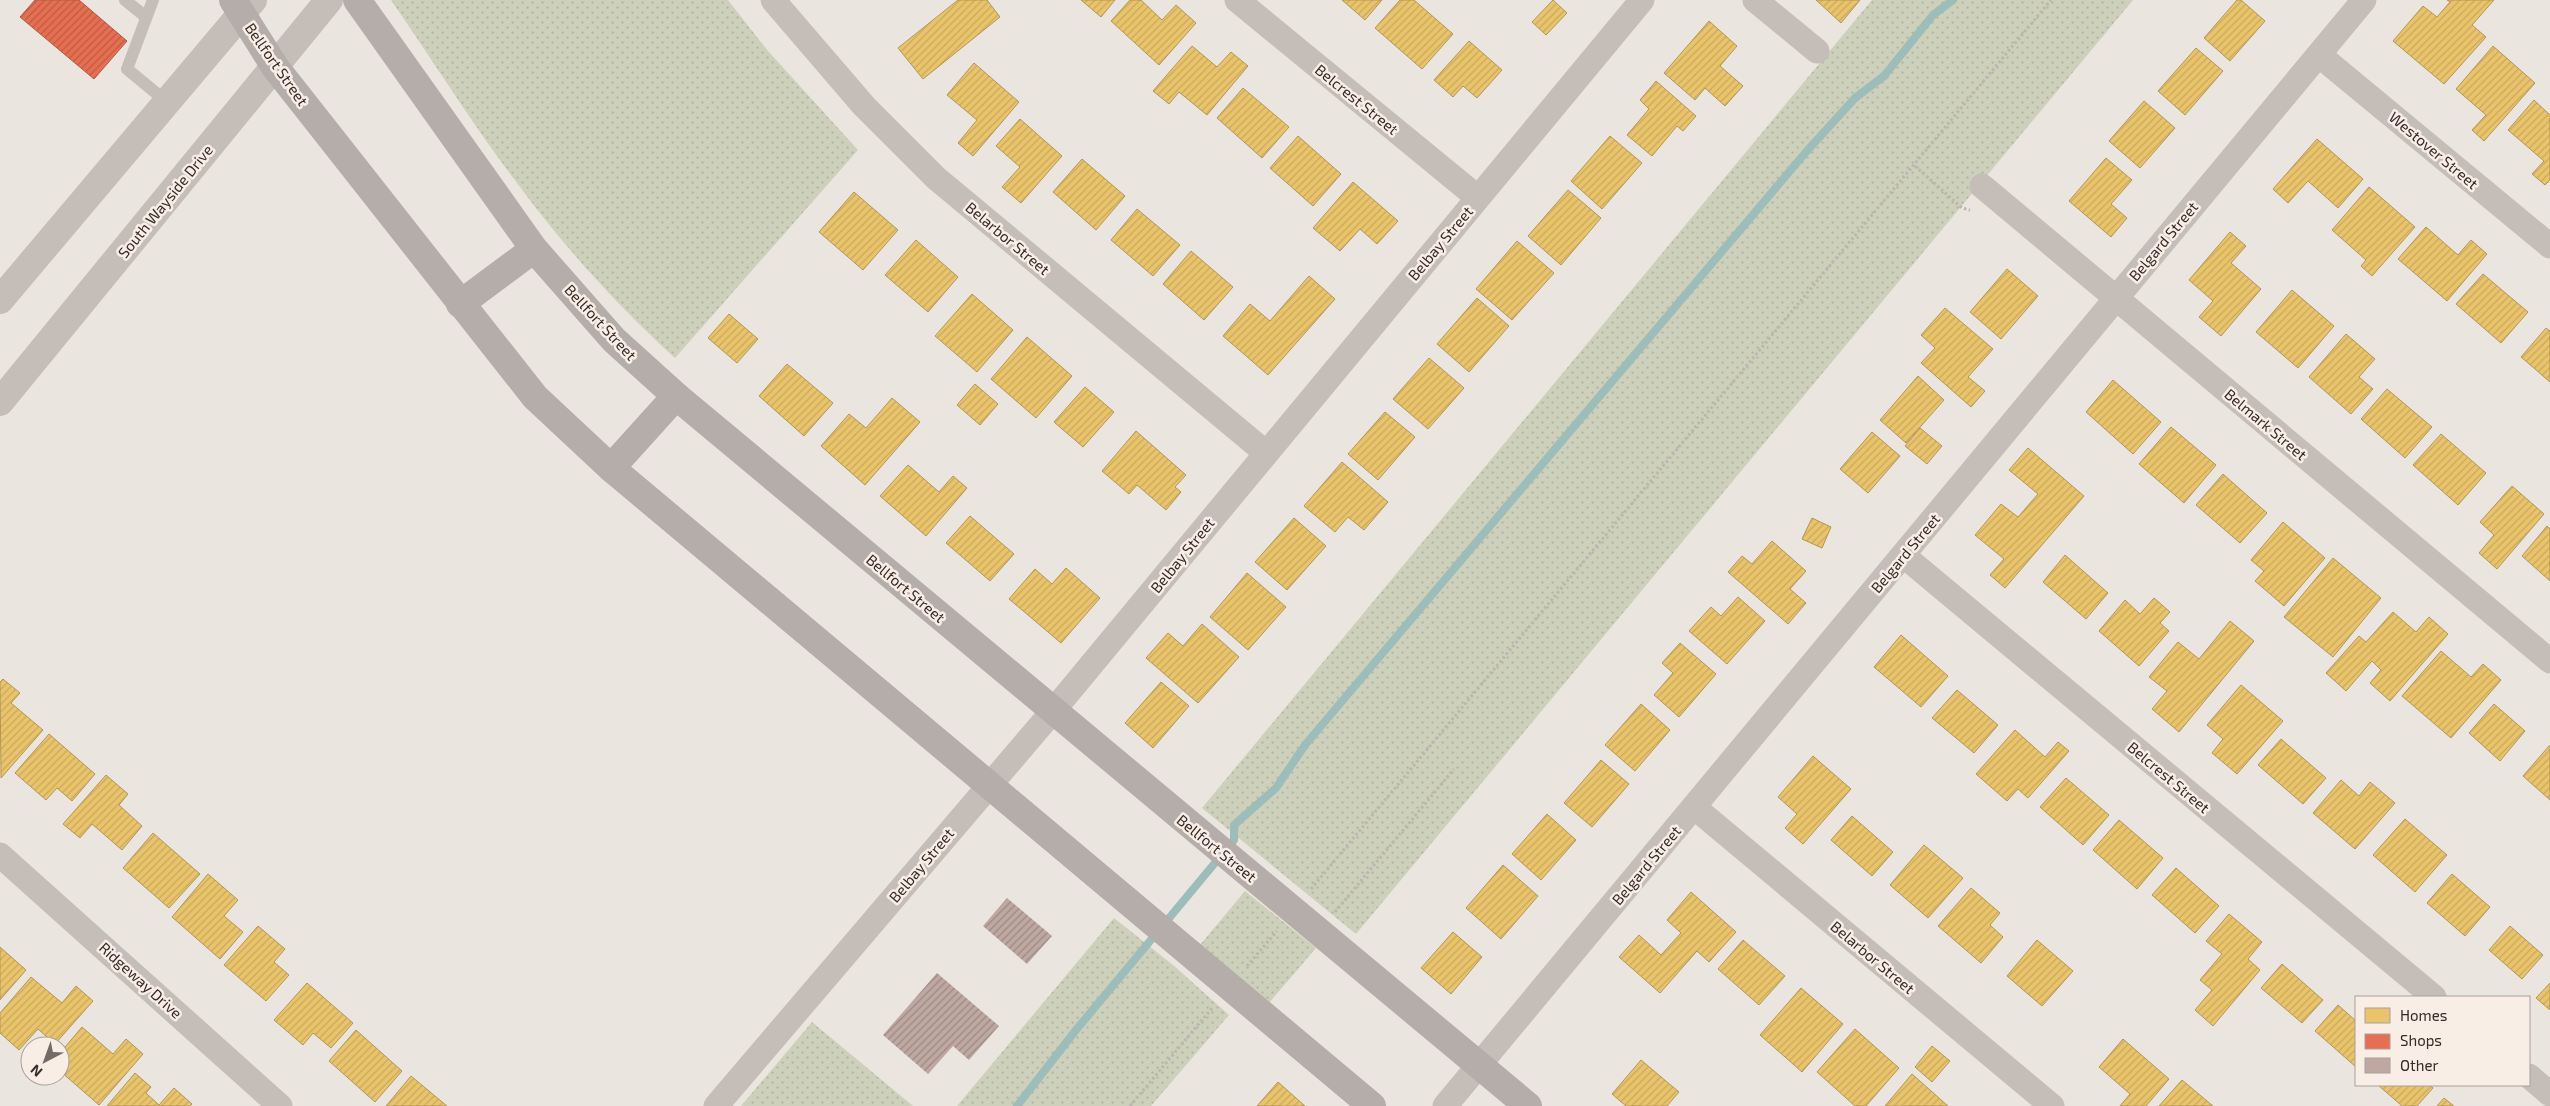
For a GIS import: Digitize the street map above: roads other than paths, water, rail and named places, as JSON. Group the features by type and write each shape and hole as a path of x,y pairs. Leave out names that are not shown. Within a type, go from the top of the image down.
{"main road":[{"name":"Bellfort Street","path":"357,0 534,248 614,340 676,396 1053,712 1528,1106"},
{"name":"Bellfort Street","path":"243,4 275,67 535,397 611,468 1372,1106"},
{"path":"460,304 534,248"},
{"path":"611,468 676,396"}],"street":[{"name":"South Wayside Drive","path":"0,402 330,0"},
{"name":"Belarbor Street","path":"772,0 864,106 936,178 1266,453"},
{"name":"Belcrest Street","path":"1237,0 1477,197"},
{"name":"Belbay Street","path":"716,1106 1053,712 1477,197 1642,0"},
{"path":"1755,0 1817,51"},
{"name":"Belgard Street","path":"1445,1106 1904,556 2114,298 2364,0"},
{"path":"0,300 167,102 243,4"},
{"name":"Westover Street","path":"2319,54 2550,246"},
{"name":"Belmark Street","path":"1985,188 2114,298 2550,660"},
{"name":"Belcrest Street","path":"1904,556 2433,996"},
{"name":"Belarbor Street","path":"1694,807 2052,1106"},
{"name":"Ridgeway Drive","path":"0,855 280,1106"},
{"path":"2530,1077 2550,1094"}],"lane":[{"path":"125,0 146,17"},
{"path":"153,0 127,69 167,102"}],"waterway":[{"path":"1017,1106 1076,1030 1234,840 1234,825 1276,788 1305,745 1806,152 1855,98 1884,76 1933,15 1953,0"}]}
